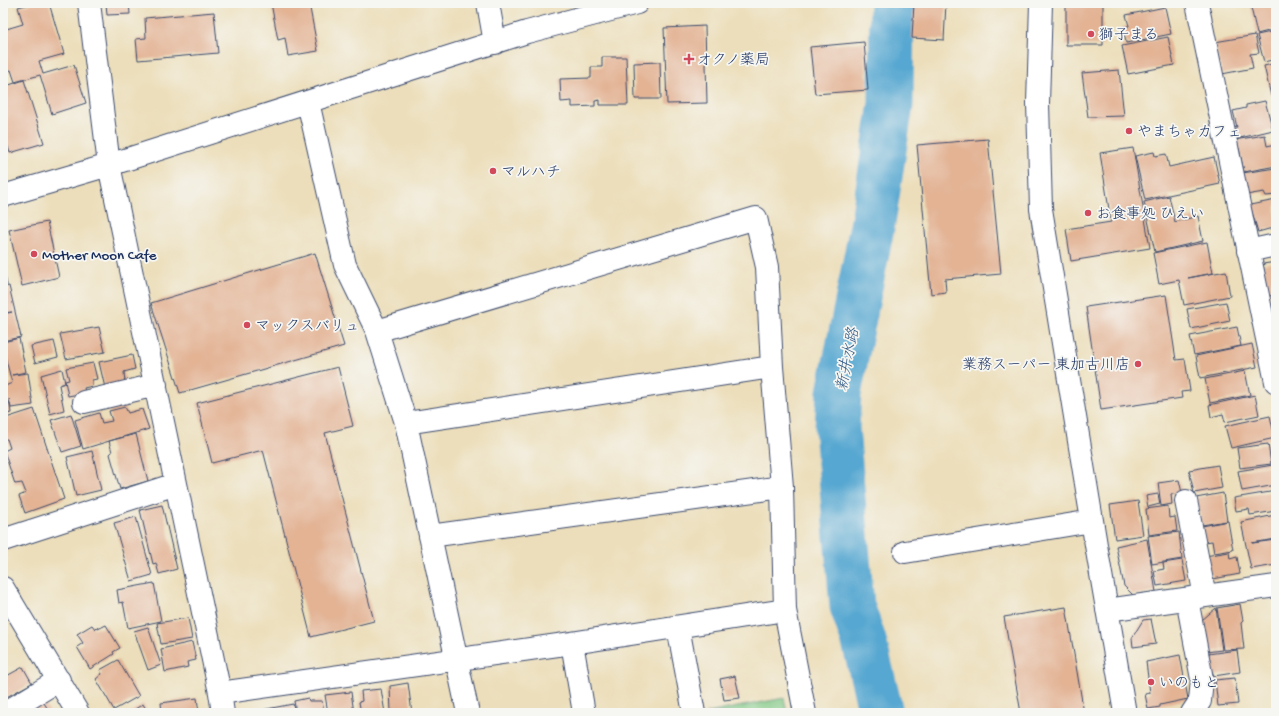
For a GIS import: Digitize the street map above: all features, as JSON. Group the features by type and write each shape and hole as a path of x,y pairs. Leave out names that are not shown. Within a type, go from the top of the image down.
{"street":[{"path":"89,3 109,165 222,703 457,660 678,628 785,610"},
{"path":"488,3 495,43"},
{"path":"3,196 109,165 527,32 637,3"},
{"path":"1041,3 1038,103 1041,209 1125,713"},
{"path":"1198,3 1276,382"},
{"path":"308,102 345,265 377,331 406,423 468,713"},
{"path":"377,331 756,218 767,267 772,367 782,487 785,610 805,713"},
{"path":"1248,251 1276,245"},
{"path":"406,423 772,367"},
{"path":"84,402 156,385"},
{"path":"3,540 176,484"},
{"path":"430,536 782,487"},
{"path":"1186,501 1196,598 1202,679 1200,701 1192,713"},
{"path":"905,552 1092,521"},
{"path":"1107,610 1276,586"},
{"path":"3,588 78,713"},
{"path":"678,628 694,713"},
{"path":"572,643 584,713"},
{"path":"5,713 59,680"}],"green space":[{"path":"784,698 787,713 707,713"}],"building":[{"path":"34,3 49,3 64,54 39,61 43,74 74,65 86,103 52,114 40,75 15,82 11,70 3,72 3,30 23,24 18,7"},
{"path":"106,3 129,3 130,14 107,15"},
{"path":"271,3 309,3 318,51 288,56 285,38 278,40"},
{"path":"914,3 946,3 944,40 912,38"},
{"path":"1066,3 1103,3 1103,45 1066,45"},
{"path":"1250,3 1276,3 1276,29 1257,34"},
{"path":"1165,7 1171,34 1126,43 1123,27 1129,26 1126,15"},
{"path":"214,12 218,53 138,60 136,39 146,38 145,18"},
{"path":"705,26 707,103 667,104 664,28"},
{"path":"1276,31 1276,59 1264,62 1257,35"},
{"path":"1255,35 1259,53 1250,54 1253,68 1222,74 1215,42"},
{"path":"1168,37 1174,65 1128,74 1122,46"},
{"path":"864,42 868,90 815,94 810,47"},
{"path":"602,57 626,57 628,105 600,105 600,100 595,101 595,106 572,107 572,101 561,102 560,79 591,78 591,67 602,67"},
{"path":"660,62 661,99 635,99 634,63"},
{"path":"1276,63 1276,95 1271,96 1264,66"},
{"path":"1119,70 1124,116 1088,117 1082,73"},
{"path":"24,80 44,143 10,153 3,131 3,87"},
{"path":"1265,101 1273,130 1236,139 1233,128 1237,127 1233,111 1246,108 1246,105"},
{"path":"1265,135 1267,146 1276,144 1276,166 1244,172 1239,148 1235,149 1234,140"},
{"path":"988,139 1001,274 945,279 946,292 931,294 917,145"},
{"path":"1133,148 1150,248 1071,261 1066,229 1111,222 1100,153"},
{"path":"1154,152 1155,156 1166,154 1169,167 1214,157 1220,184 1145,200 1135,156"},
{"path":"1276,168 1276,195 1266,196 1264,192 1246,195 1242,173"},
{"path":"1169,196 1175,222 1198,216 1203,241 1155,252 1144,202"},
{"path":"1276,200 1276,227 1258,232 1250,205"},
{"name":"Mother Moon Cafe","path":"47,222 59,277 22,286 9,230"},
{"path":"1207,242 1213,273 1188,278 1226,271 1230,296 1184,305 1179,280 1159,284 1153,253"},
{"name":"マックスバリュ","path":"315,253 344,346 180,393 151,303"},
{"path":"1276,262 1276,295 1269,296 1263,264"},
{"path":"3,265 7,285 3,286"},
{"path":"9,286 21,337 3,341 3,314 12,312 3,313 3,287"},
{"path":"1166,295 1176,360 1185,359 1190,391 1181,392 1182,398 1101,410 1086,307"},
{"path":"1226,302 1230,321 1191,329 1187,309"},
{"path":"1272,306 1276,306 1276,323 1275,323"},
{"path":"99,327 105,352 66,359 60,334"},
{"path":"1237,327 1241,346 1194,355 1190,336"},
{"path":"19,338 26,372 12,375 28,373 33,405 11,408 9,399 11,413 3,415 3,387 12,383 5,356 3,356 3,342"},
{"path":"54,341 58,357 35,363 31,346"},
{"path":"1252,344 1257,367 1200,378 1196,356"},
{"path":"132,355 135,369 124,372 125,383 105,388 99,362"},
{"path":"93,363 97,379 92,380 92,386 84,388 85,393 68,396 65,381 69,380 66,368"},
{"path":"338,367 353,426 325,433 374,621 311,637 263,450 212,463 197,403"},
{"path":"62,369 65,383 59,385 64,410 50,414 41,375"},
{"path":"1245,371 1250,395 1210,403 1205,379"},
{"path":"1255,395 1259,415 1225,422 1223,414 1211,417 1209,405"},
{"path":"125,407 128,413 142,409 149,429 83,449 75,420 99,413 102,423 112,421 109,411"},
{"path":"34,409 64,499 25,513 19,496 26,493 22,483 15,484 4,451 10,448 7,439 3,439 3,419"},
{"path":"71,414 81,446 62,452 51,420"},
{"path":"1270,416 1275,438 1231,448 1225,426"},
{"path":"136,434 148,481 120,489 110,454 112,452 109,441"},
{"path":"1268,444 1271,464 1240,468 1237,448"},
{"path":"92,451 101,490 76,496 67,457"},
{"path":"1218,465 1222,488 1194,493 1189,470"},
{"path":"1273,465 1276,485 1242,491 1238,471"},
{"path":"1179,480 1182,493 1171,494 1172,504 1161,506 1158,483"},
{"path":"1276,491 1276,511 1250,515 1249,509 1236,511 1234,498"},
{"path":"1223,493 1227,521 1202,525 1196,498"},
{"path":"1158,494 1160,504 1148,507 1146,496"},
{"path":"1138,501 1143,535 1115,539 1110,505"},
{"path":"162,505 177,569 159,574 156,563 153,564 140,510"},
{"path":"1168,506 1169,518 1175,517 1177,531 1149,535 1146,509"},
{"path":"1275,515 1276,539 1252,543 1276,540 1276,565 1251,569 1241,522"},
{"path":"136,517 152,575 131,581 114,523"},
{"path":"1228,521 1233,550 1214,553 1212,541 1205,542 1202,526"},
{"path":"1179,532 1182,559 1152,564 1148,536"},
{"path":"1147,539 1156,592 1133,595 1124,586 1116,546"},
{"path":"1229,552 1230,559 1237,557 1240,574 1213,579 1205,556"},
{"path":"1182,560 1186,581 1157,586 1154,571 1164,569 1163,563"},
{"path":"154,583 161,621 128,628 123,602 119,603 117,590"},
{"path":"1240,604 1243,621 1241,623 1244,649 1223,650 1217,608"},
{"path":"1066,607 1084,713 1021,713 1004,617"},
{"path":"1216,608 1222,650 1206,652 1202,620"},
{"path":"188,618 192,639 161,644 157,623"},
{"path":"1151,619 1156,644 1133,647 1132,638 1143,620"},
{"path":"92,625 95,629 97,627 98,629 106,625 120,648 113,652 114,654 90,669 77,647 83,643 77,634"},
{"path":"148,627 161,665 148,670 134,631"},
{"path":"192,642 196,660 187,662 188,667 165,672 161,649"},
{"path":"1237,650 1240,672 1214,676 1212,671 1210,671 1208,654"},
{"path":"1180,655 1188,699 1148,709 1145,694 1150,693 1146,662"},
{"path":"118,660 139,696 114,710 96,679 102,674 100,670"},
{"path":"23,667 32,683 3,699 3,678"},
{"path":"735,676 740,698 724,700 720,679"},
{"path":"1235,678 1238,704 1218,706 1215,680"},
{"path":"408,683 412,713 391,713 390,686"},
{"path":"381,689 385,713 361,713 359,702 362,701 361,691"},
{"path":"351,692 354,713 328,713 325,695"},
{"path":"197,698 199,713 162,713 161,703"},
{"path":"308,698 309,701 322,701 324,713 296,713 294,701"},
{"path":"43,701 50,713 22,713"},
{"path":"143,704 148,713 129,713"},
{"path":"293,704 295,713 251,713 251,712"}],"waterway":[{"name":"新井水路","path":"881,713 864,641 852,606 837,428 839,393 873,222 891,104 892,3"}],"place":[{"name":"獅子まる","path":"1091,34"},
{"name":"オクノ薬局","path":"689,59"},
{"name":"やまちゃカフェ","path":"1129,131"},
{"name":"マルハチ","path":"493,171"},
{"name":"お食事処 ひえい","path":"1088,213"},
{"name":"Mother Moon Cafe","path":"34,254"},
{"name":"マックスバリュ","path":"247,325"},
{"name":"業務スーパー 東加古川店","path":"1138,364"},
{"name":"いのもと","path":"1151,682"}]}
